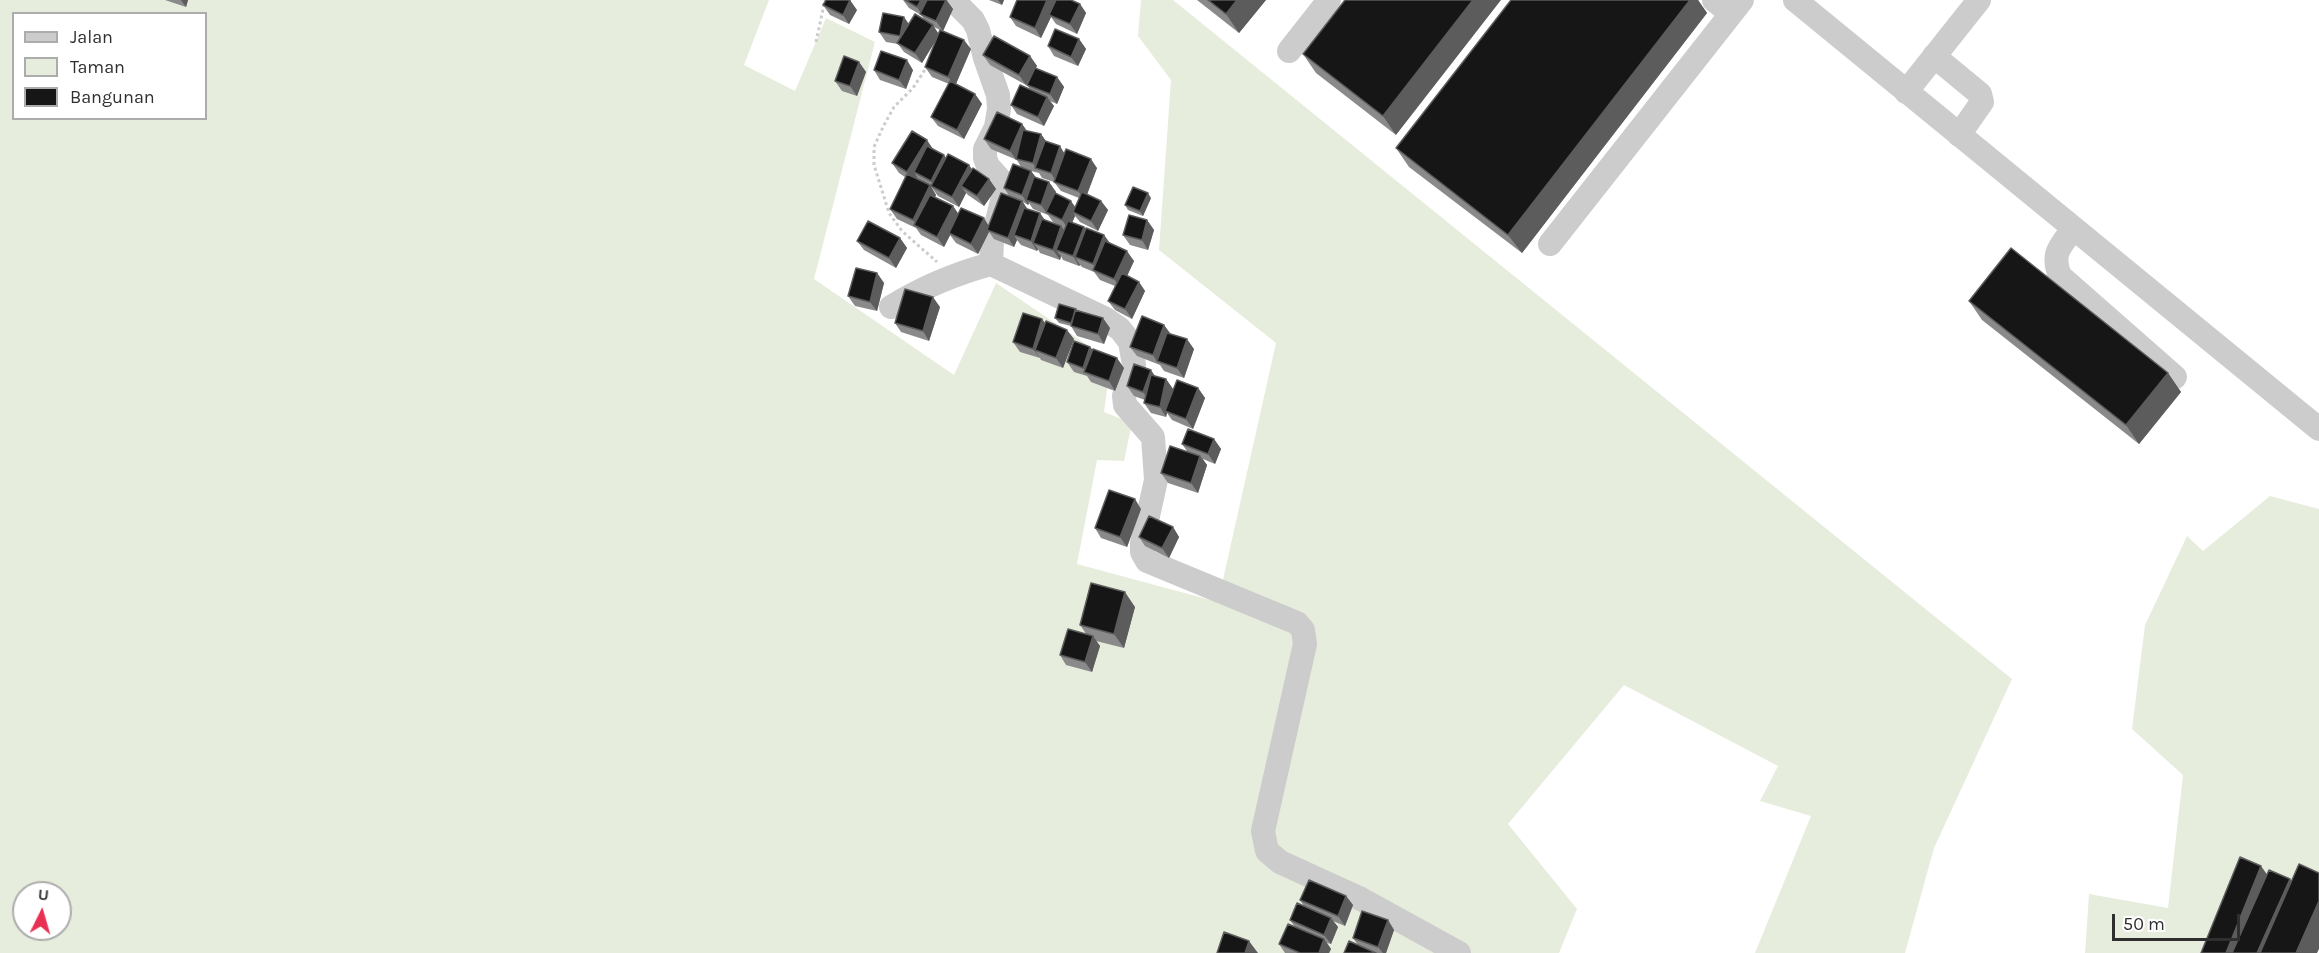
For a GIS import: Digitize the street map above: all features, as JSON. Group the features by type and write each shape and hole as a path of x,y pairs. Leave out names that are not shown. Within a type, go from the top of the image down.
{"street":[{"path":"953,0 973,20 978,30 998,94 999,108 996,127 985,149 985,158 988,166 1004,184 1005,189 992,241 991,264"},
{"path":"1289,51 1329,0"},
{"path":"1795,0 2319,429"},
{"path":"1906,92 1979,0"},
{"path":"1550,244 1729,5"},
{"path":"1934,56 1980,94 1982,102 1959,135"},
{"path":"2073,229 2058,249 2055,262 2060,276 2175,377"},
{"path":"891,307 914,292 952,275 991,264 1104,318 1120,329 1130,342 1134,365 1124,396 1125,405 1153,437 1156,480 1142,543 1142,552 1147,561 1298,623 1303,630 1305,644 1263,831 1267,851 1280,862 1361,899 1453,952"}],"path":[{"path":"816,42 825,0"},
{"path":"931,61 913,88 894,107 883,127 874,147 874,165 889,213 902,231 952,275"}],"green space":[{"path":"0,0 769,0 744,65 795,91 826,18 875,42 814,279 954,375 996,283 1111,361 1104,412 1132,423 1124,461 1097,460 1077,564 1218,602 1276,343 1159,250 1171,80 1138,36 1141,0 1173,0 2012,679 1934,848 1905,953 1755,953 1811,816 1760,801 1778,766 1624,685 1508,824 1577,909 1559,953 0,953"},
{"path":"2270,496 2319,509 2319,880 2272,953 2085,953 2089,894 2168,908 2183,775 2132,729 2145,625 2187,536 2203,551"}],"building":[{"path":"826,0 850,0 843,15 823,5"},
{"path":"905,0 921,0 917,7"},
{"path":"927,0 946,0 936,21 920,14"},
{"path":"1017,0 1047,0 1035,28 1010,17"},
{"path":"1056,0 1071,0 1080,4 1070,24 1049,15"},
{"path":"1208,0 1237,0 1226,14"},
{"path":"1345,0 1473,0 1383,116 1303,54"},
{"path":"1511,0 1690,0 1508,235 1396,148"},
{"path":"883,13 904,17 900,36 879,32"},
{"path":"915,14 933,25 915,53 897,43"},
{"path":"1055,29 1079,39 1071,57 1048,46"},
{"path":"940,30 964,40 948,77 925,67"},
{"path":"994,36 1030,56 1019,75 983,55"},
{"path":"881,51 907,60 899,80 874,70"},
{"path":"844,56 859,62 850,86 835,81"},
{"path":"1035,68 1057,77 1050,94 1027,85"},
{"path":"950,81 975,94 957,130 931,117"},
{"path":"1020,85 1047,97 1038,117 1011,105"},
{"path":"997,112 1022,124 1010,151 984,139"},
{"path":"1023,130 1041,134 1033,163 1016,159"},
{"path":"912,131 927,140 907,172 892,163"},
{"path":"1045,141 1060,146 1051,173 1035,168"},
{"path":"927,146 944,155 931,181 914,172"},
{"path":"1066,149 1091,159 1078,191 1054,182"},
{"path":"948,154 969,165 952,197 931,186"},
{"path":"1013,164 1031,171 1022,195 1004,188"},
{"path":"973,168 989,179 977,196 961,186"},
{"path":"907,174 930,185 913,220 890,209"},
{"path":"1034,177 1049,182 1041,205 1026,200"},
{"path":"1133,187 1148,193 1140,211 1125,205"},
{"path":"1082,192 1101,201 1091,221 1073,212"},
{"path":"1001,193 1022,201 1008,238 987,230"},
{"path":"1055,193 1071,201 1062,220 1046,212"},
{"path":"930,195 953,206 937,237 914,225"},
{"path":"961,208 984,218 971,244 949,233"},
{"path":"1024,208 1040,213 1031,241 1014,235"},
{"path":"1129,215 1147,220 1142,240 1123,235"},
{"path":"1042,219 1061,226 1053,250 1033,243"},
{"path":"868,221 900,238 889,258 857,241"},
{"path":"1068,221 1084,227 1073,256 1056,250"},
{"path":"1086,228 1104,235 1093,264 1075,257"},
{"path":"1105,241 1127,251 1114,279 1093,270"},
{"path":"2011,248 2168,373 2126,425 1969,301"},
{"path":"856,268 877,273 870,302 848,296"},
{"path":"1122,273 1139,282 1125,309 1108,301"},
{"path":"905,289 933,297 923,331 895,323"},
{"path":"1059,304 1076,309 1071,323 1055,318"},
{"path":"1075,310 1103,318 1098,334 1071,326"},
{"path":"1023,313 1042,319 1033,349 1013,342"},
{"path":"1142,316 1164,325 1153,355 1130,347"},
{"path":"1046,321 1067,330 1056,358 1035,350"},
{"path":"1167,333 1187,339 1177,368 1157,361"},
{"path":"1074,341 1090,347 1083,368 1067,362"},
{"path":"1093,349 1117,358 1109,381 1084,372"},
{"path":"1134,364 1151,370 1143,392 1127,386"},
{"path":"1151,375 1166,379 1160,407 1144,403"},
{"path":"1177,380 1198,388 1186,419 1165,411"},
{"path":"1188,429 1214,439 1208,454 1182,444"},
{"path":"1170,446 1200,456 1191,483 1161,473"},
{"path":"1109,490 1135,499 1120,537 1095,528"},
{"path":"1149,516 1173,527 1162,548 1139,537"},
{"path":"1091,583 1125,592 1114,634 1080,625"},
{"path":"1068,629 1093,636 1085,662 1060,655"},
{"path":"2240,857 2261,866 2226,953 2201,953"},
{"path":"2299,864 2319,873 2319,901 2296,953 2260,953"},
{"path":"2269,870 2290,879 2257,953 2232,953"},
{"path":"1309,880 1346,896 1338,916 1300,900"},
{"path":"1297,903 1331,918 1324,935 1290,920"},
{"path":"1362,911 1388,920 1378,947 1353,938"},
{"path":"1288,924 1324,939 1319,953 1300,953 1279,944"},
{"path":"1224,932 1249,941 1245,953 1217,953"},
{"path":"1349,941 1376,953 1344,953"}]}
